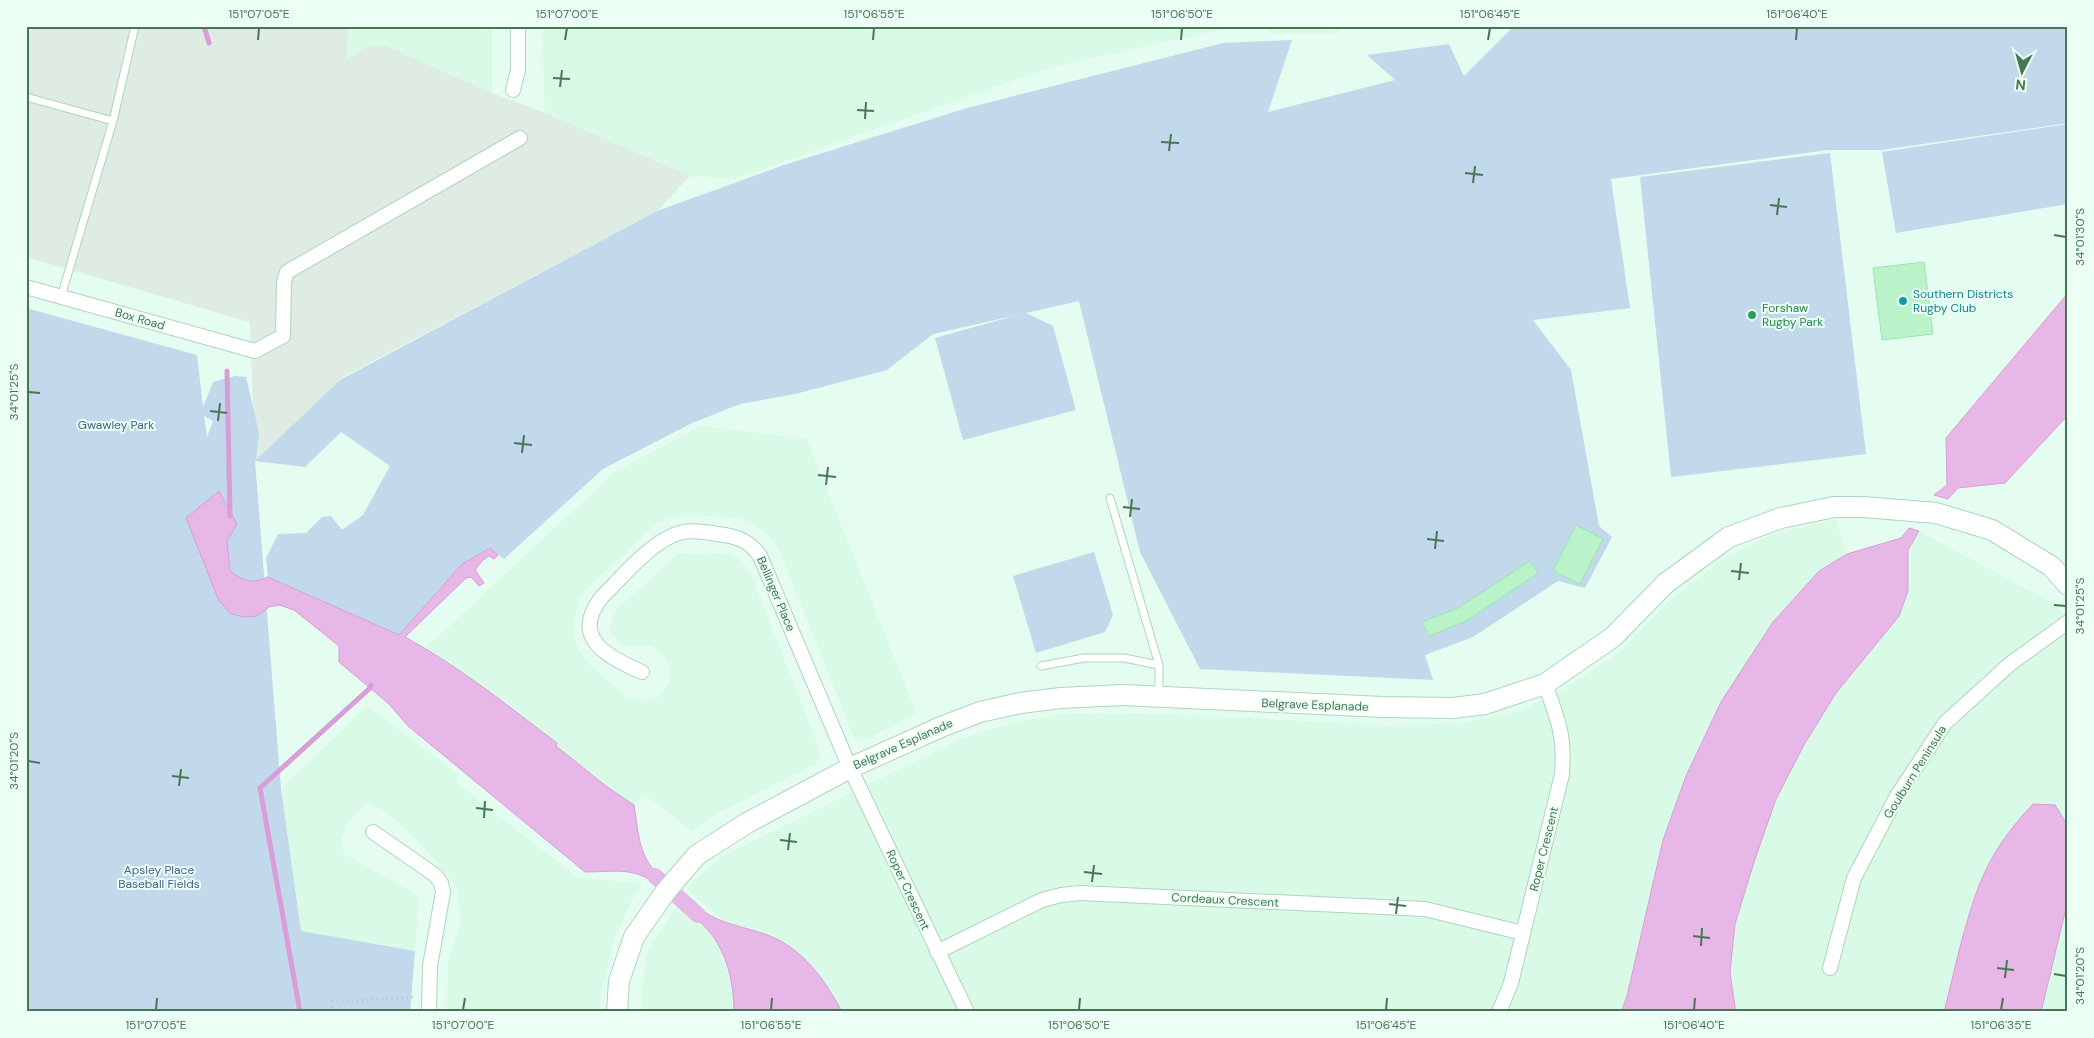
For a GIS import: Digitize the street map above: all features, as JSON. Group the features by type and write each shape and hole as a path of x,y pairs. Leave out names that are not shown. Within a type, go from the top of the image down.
{"street":[{"path":"513,90 518,70 518,26"},
{"name":"Box Road","path":"26,287 255,351 284,336 284,282 287,272 520,138"},
{"name":"Belgrave Esplanade","path":"617,1012 619,982 634,937 669,888 697,855 747,823 850,768 940,727 980,712 1020,703 1060,698 1122,695 1284,704 1453,708 1485,704 1545,684 1613,637 1666,583 1729,537 1781,518 1834,507 1864,507 1936,513 1992,530 2051,566 2068,585"},
{"name":"Bellinger Place","path":"642,672 617,662 601,651 592,634 591,616 595,606 637,563 670,537 682,532 736,536 748,542 760,556 850,768"},
{"name":"Goulburn Peninsula","path":"1830,968 1854,878 1897,796 1945,723 2010,664 2068,622"},
{"name":"Roper Crescent","path":"1499,1012 1511,983 1562,774 1563,741 1545,684"},
{"name":"Roper Crescent","path":"850,768 967,1012"},
{"path":"373,832 434,875 441,883 443,892 430,966 429,1012"},
{"name":"Cordeaux Crescent","path":"937,952 1042,900 1080,893 1425,910 1524,933"}],"lane":[{"path":"61,297 112,121 135,26"},
{"path":"26,98 112,121"},
{"path":"1110,498 1158,665 1159,697"},
{"path":"1041,666 1084,658 1124,658 1158,665"}],"path":[{"path":"330,1012 332,1002 428,996"}],"shaded area":[{"path":"26,26 348,26 347,60 366,47 386,46 492,93 545,113 690,176 657,211 343,377 255,461 250,322 26,257"},
{"path":"348,26 492,26 492,93 386,46 347,60"},
{"path":"542,26 1269,26 1233,27 1052,67 734,179 690,176 545,113"},
{"path":"1269,26 1339,26 1339,33 1269,33"},
{"path":"2068,293 2068,415 2005,483 1958,488 1948,499 1934,495 1947,485 1946,438"},
{"path":"701,426 807,439 916,713 863,741 854,738 780,552 772,539 756,525 737,518 685,515 656,524 585,590 580,598 575,615 574,630 576,642 582,655 592,667 626,696 636,700 647,701 657,698 669,682 671,671 668,662 664,655 651,646 625,646 619,643 610,629 615,611 679,553 730,554 739,558 749,570 821,753 817,763 720,812 692,831 644,794 634,805 606,786 555,746 557,743 426,648 616,471"},
{"path":"219,491 237,524 227,541 230,571 248,581 257,581 268,577 399,635 462,564 490,548 498,555 494,559 489,556 475,570 484,583 479,586 471,577 466,578 405,637 483,687 557,743 556,746 606,786 634,805 643,851 651,867 658,873 652,881 628,872 585,872 408,726 389,704 339,662 339,646 294,610 279,605 269,607 257,616 244,617 231,614 219,601 186,518"},
{"path":"1835,519 1847,554 1819,571 1686,776 1663,840 1627,996 1621,1012 842,1012 832,991 771,936 724,921 686,888 721,857 960,739 1020,721 1072,713 1164,714 1388,725 1462,723 1518,712 1567,687 1620,652 1671,599 1717,563 1772,534"},
{"path":"1909,528 1919,531 1908,550 1908,591 1899,616 1836,693 1805,743 1776,799 1735,924 1730,972 1737,1012 1621,1012 1627,996 1663,840 1686,776 1721,702 1773,622 1819,571 1847,554 1901,538"},
{"path":"1919,531 2058,606 2068,621 2068,836 2065,821 2033,804 2014,824 1980,882 1944,1012 1737,1012 1730,972 1735,924 1776,799 1805,743 1836,693 1874,647 1908,591 1908,550"},
{"path":"367,706 459,775 456,782 578,878 643,883 631,902 614,940 602,988 599,1012 447,1012 448,962 461,923 457,887 421,844 388,813 367,803 348,822 341,840 344,854 419,896 415,951 301,931 281,789"},
{"path":"2033,804 2055,805 2065,821 2068,836 2068,900 2041,1012 1944,1012 1964,930 1980,883 1990,861 2003,841"},
{"path":"685,895 703,911 715,918 770,936 793,949 821,978 842,1012 734,1012 733,990 725,958 708,930 679,903"},
{"path":"2068,900 2068,1012 2041,1012"},
{"path":"679,903 708,929 719,947 732,985 734,1012 643,1012 641,996 647,952"}],"green space":[{"path":"1514,26 2068,26 2068,123 1881,150 1828,150 1611,179 1630,308 1533,320 1571,370 1599,526 1612,537 1585,588 1558,581 1473,637 1425,655 1433,680 1200,669 1140,552 1079,301 1026,313 1053,326 1076,410 963,440 935,338 1021,314 933,334 887,370 795,394 740,404 692,423 603,469 504,559 489,548 462,564 399,635 268,577 266,558 278,534 306,533 322,517 331,516 342,530 363,515 390,466 341,432 305,467 255,461 281,789 301,931 415,951 410,1012 26,1012 26,308 197,355 203,407 213,382 235,376 246,377 259,433 256,460 340,380 657,211 784,165 967,108 1223,43 1292,40 1268,112 1395,80 1367,55 1449,44 1464,76","holes":["204,416 213,421 207,437"]},
{"path":"2068,124 2068,204 1896,233 1882,152"},
{"name":"Forshaw Rugby Park","path":"1830,153 1866,454 1671,477 1640,177"},
{"path":"1094,552 1113,615 1105,632 1036,653 1013,576"}],"building":[{"name":"Southern Districts Rugby Club","path":"1924,262 1933,334 1882,340 1873,268"},
{"path":"1576,525 1603,539 1580,584 1553,571"},
{"path":"1530,561 1538,573 1466,621 1429,636 1422,622 1458,608"}],"waterway":[{"path":"204,26 209,43"},
{"path":"227,371 230,516"},
{"path":"300,1012 260,788 369,689 371,685"},
{"path":"655,876 698,915"}],"place":[{"name":"Southern Districts Rugby Club","path":"1903,301"},
{"name":"Forshaw Rugby Park","path":"1752,315"}],"park label":[{"name":"Gwawley Park","path":"116,425"},
{"name":"Apsley Place Baseball Fields","path":"159,877"}]}
